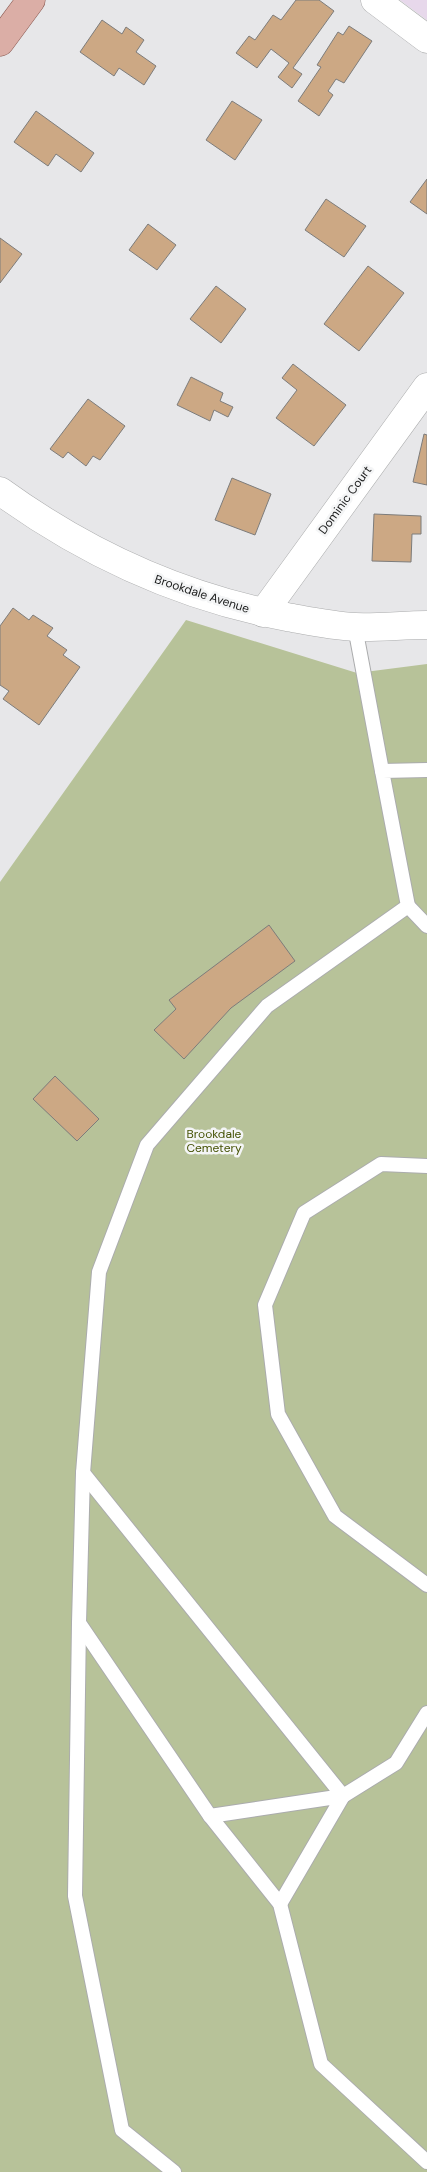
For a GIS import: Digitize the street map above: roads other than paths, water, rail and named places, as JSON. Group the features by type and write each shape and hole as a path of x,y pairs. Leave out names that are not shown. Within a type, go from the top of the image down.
{"main road":[{"path":"0,42 31,0"}],"street":[{"path":"375,0 427,39"},
{"name":"Dominic Court","path":"263,613 427,387"},
{"name":"Brookdale Avenue","path":"0,490 68,537 119,564 217,601 263,613 311,622 355,627 427,625"}],"lane":[{"path":"355,627 408,906 427,926"},
{"path":"382,771 427,770"},
{"path":"174,2172 122,2130 75,1896 83,1473 99,1272 147,1145 267,1006 408,906"},
{"path":"427,1166 381,1164 304,1214 265,1305 278,1414 335,1516 427,1585"},
{"path":"83,1473 343,1796"},
{"path":"79,1623 210,1816 280,1904 321,2064 427,2162"},
{"path":"210,1816 343,1796 396,1763 427,1714"},
{"path":"280,1904 343,1796"}],"park label":[{"name":"Brookdale Cemetery","path":"214,1141"}]}
